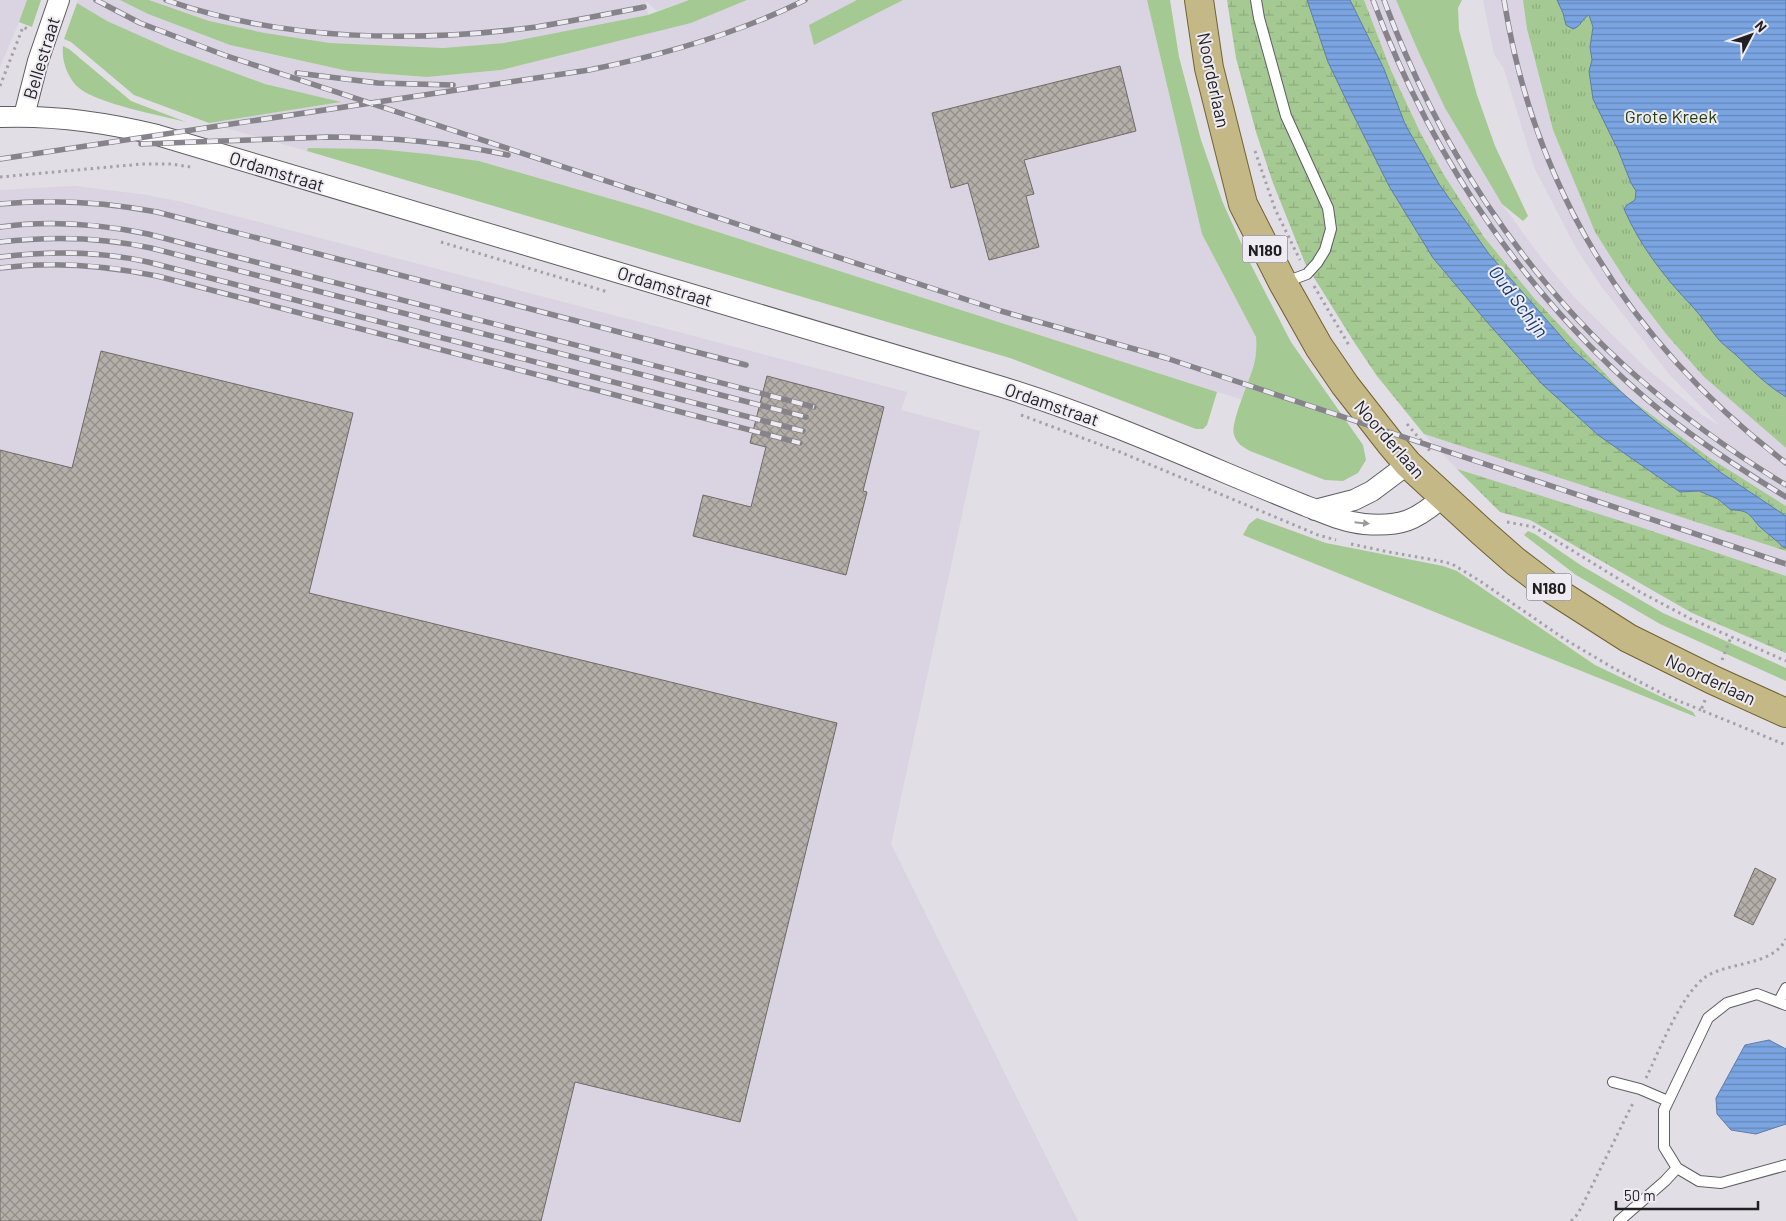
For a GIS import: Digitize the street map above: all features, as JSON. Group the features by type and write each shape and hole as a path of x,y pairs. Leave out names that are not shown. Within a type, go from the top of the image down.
{"main road":[{"name":"Noorderlaan","path":"1199,0 1209,68 1243,204 1295,278 1319,347 1384,437 1408,464 1443,498 1514,561 1553,590 1628,638 1667,659 1786,713"}],"street":[{"name":"Bellestraat","path":"24,116 38,62 59,0"},
{"name":"Ordamstraat","path":"0,117 58,117 91,121 164,137 999,386 1086,415 1343,520 1364,524 1390,524 1410,521 1425,513 1443,498"},
{"path":"1315,510 1354,500 1372,491 1408,464"}],"lane":[{"path":"1256,0 1259,18 1286,116 1328,208 1331,229 1325,250 1295,278"},
{"path":"1786,988 1782,1003 1757,994 1727,1002 1708,1018 1664,1110 1664,1147 1677,1168 1699,1181 1721,1183 1786,1165"},
{"path":"1612,1082 1640,1089 1668,1101"},
{"path":"1619,1221 1665,1182 1677,1168"}],"path":[{"path":"0,86 23,27 47,37"},
{"path":"1254,147 1275,209 1295,278 1350,348"},
{"path":"0,177 142,164 171,164 198,169"},
{"path":"433,240 616,294"},
{"path":"1014,413 1120,452 1318,535 1389,552 1440,560 1452,564 1480,580 1566,640 1615,669 1669,697 1701,710"},
{"path":"1404,420 1437,458"},
{"path":"1503,521 1534,527 1640,592 1691,619 1786,661"},
{"path":"1571,1221 1576,1216 1687,995 1705,978 1723,969 1766,957 1783,944 1786,939"}],"shaded area":[{"path":"0,0 27,0 0,67"},
{"path":"78,0 120,0 148,14 230,45 273,55 348,71 427,77 501,70 691,23 747,0 1147,0 1202,234 1256,337 1257,348 1253,368 1331,428 646,209 479,161 378,149 308,148 307,151 209,123 339,102 265,84 170,49 107,21 77,3"},
{"path":"149,0 689,0 657,11 646,1 648,15 504,43 443,48 330,43 265,33 209,21"},
{"path":"1364,0 1396,0 1445,108 1502,204 1542,259 1575,298 1645,367 1701,414 1720,426 1669,374 1601,286 1576,248 1534,167 1504,69 1494,54 1483,0 1523,0 1527,29 1553,130 1595,232 1628,284 1666,334 1704,377 1786,448 1786,506 1710,458 1626,396 1534,298 1484,237 1444,175 1420,132 1390,68"},
{"path":"75,186 147,195 182,202 907,392 901,410 980,431 891,844 1078,1221 0,1221 0,190"},
{"path":"1424,434 1786,551 1786,576 1457,469"}],"green space":[{"path":"27,0 41,0 32,27 19,22"},
{"path":"120,0 149,0 209,21 265,33 330,43 443,48 504,43 648,15 689,0 747,0 691,23 501,70 427,77 348,71 230,45 148,14"},
{"path":"857,0 903,0 814,45 809,25"},
{"path":"1147,0 1170,0 1179,57 1201,140 1223,203 1250,263 1291,342 1363,445 1366,460 1358,473 1343,481 1325,480 1250,451 1240,445 1235,438 1235,422 1256,357 1256,337 1202,234"},
{"path":"1227,0 1364,0 1390,68 1420,132 1444,175 1484,237 1534,298 1626,396 1710,458 1786,506 1786,551 1424,434 1377,376 1305,263 1273,183 1256,132 1236,58"},
{"path":"1396,0 1462,0 1458,8 1459,30 1477,95 1495,146 1528,216 1523,221 1502,204 1445,108"},
{"name":"Grote Kreek","path":"1523,0 1786,0 1786,448 1704,377 1666,334 1628,284 1595,232 1553,130 1527,29"},
{"path":"77,3 107,21 170,49 265,84 341,102 209,123 134,95 71,42 64,39"},
{"path":"63,46 131,101 186,122 114,104 88,94 75,84 69,74 64,63"},
{"path":"308,148 378,149 479,161 646,209 1217,392 1207,425 1203,429 1196,429 1010,358 307,151"},
{"path":"1457,469 1786,576 1786,653 1692,613 1530,520 1500,512"},
{"path":"1257,518 1326,543 1443,566 1457,571 1595,665 1693,712 1696,717 1243,535 1249,524"},
{"path":"1528,531 1582,566 1663,613 1786,668 1786,681 1660,624 1576,575 1524,535"}],"water":[{"name":"Oud Schijn","path":"1307,0 1350,0 1384,69 1405,124 1439,184 1489,254 1573,350 1650,417 1723,474 1786,516 1786,548 1746,513 1731,510 1718,499 1699,491 1680,492 1598,435 1542,384 1487,322 1433,258 1389,186 1328,62"},
{"name":"Grote Kreek","path":"1557,0 1786,0 1786,397 1766,382 1719,340 1696,310 1663,273 1645,249 1630,223 1624,209 1635,200 1636,191 1593,99 1589,71 1592,60 1590,47 1593,27 1589,15 1573,29 1566,25"},
{"path":"1769,1040 1786,1049 1786,1124 1756,1134 1731,1130 1717,1114 1716,1098 1745,1045"}],"building":[{"path":"1120,66 1136,131 1024,160 1034,194 1026,196 1039,247 989,260 968,183 951,188 932,113"},
{"path":"101,351 353,413 309,593 837,723 740,1122 575,1082 541,1221 0,1221 0,450 72,468"},
{"path":"767,376 884,407 863,491 867,492 846,575 693,536 703,495 751,507 766,447 750,443"},
{"path":"1755,868 1776,879 1753,925 1734,916"}],"railway":[{"path":"96,0 140,23 224,55 1001,311 1166,358 1786,564"},
{"path":"166,0 210,14 256,24 302,31 396,36 490,32 536,27 644,7"},
{"path":"0,159 589,70 644,58 699,42 753,23 805,0"},
{"path":"1373,0 1397,60 1425,118 1457,174 1492,228 1531,280 1573,328 1618,374 1667,416 1725,458 1786,497"},
{"path":"1384,0 1405,53 1429,105 1457,155 1487,204 1520,251 1556,295 1595,337 1636,376 1672,406 1709,434 1786,485"},
{"path":"1504,0 1519,70 1539,137 1566,200 1599,260 1637,316 1681,368 1731,417 1786,463"},
{"path":"297,73 378,83 453,85"},
{"path":"141,144 350,137 440,144 508,155"},
{"path":"0,204 79,202 157,212 746,365"},
{"path":"0,227 74,224 148,234 814,407"},
{"path":"0,242 57,238 95,240 151,248 806,417"},
{"path":"0,257 74,253 130,258 803,431"},
{"path":"0,268 78,265 118,269 157,276 800,443"}]}
